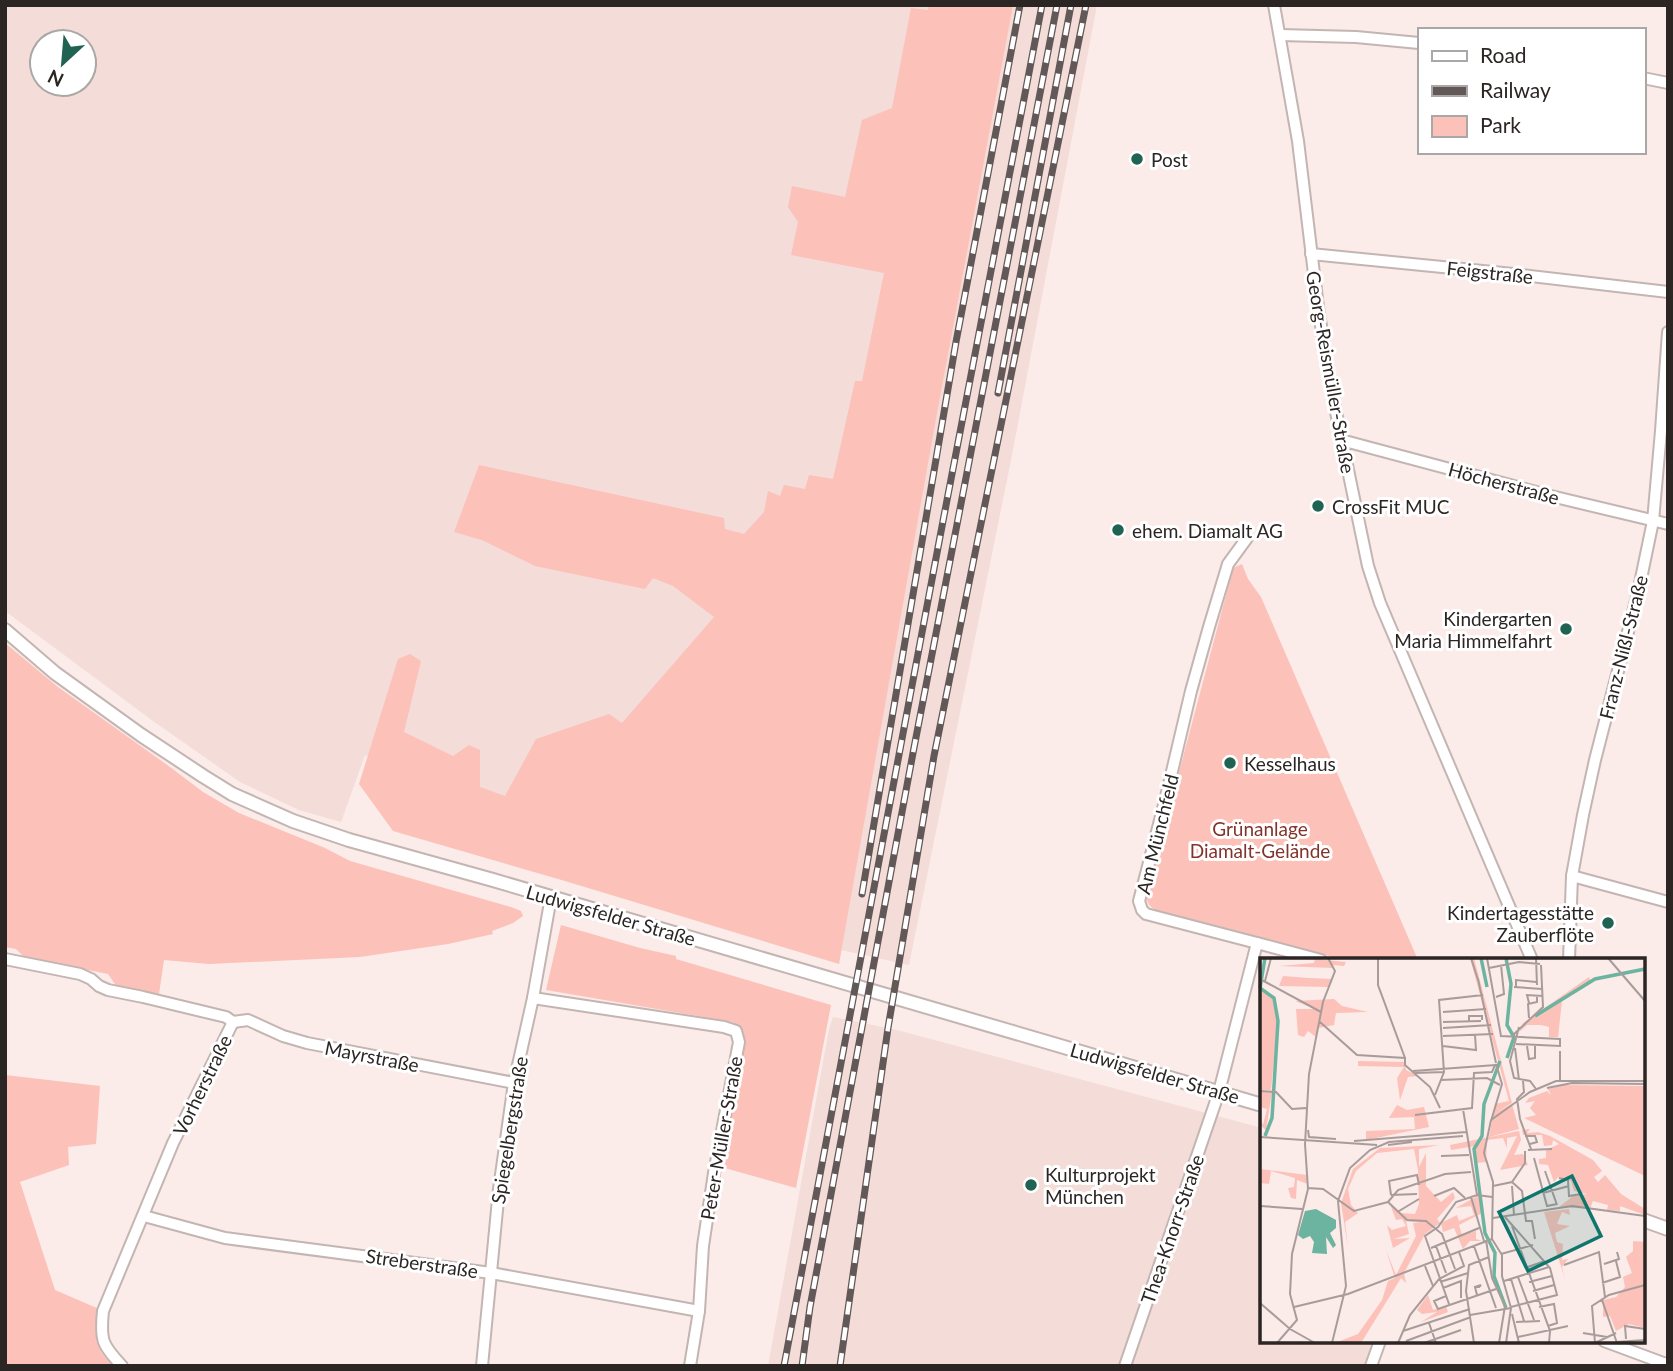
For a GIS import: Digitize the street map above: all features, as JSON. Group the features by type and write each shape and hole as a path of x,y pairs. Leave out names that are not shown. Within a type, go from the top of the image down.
{"street":[{"name":"Georg-Reismüller-Straße","path":"1274,5 1298,141 1324,346 1368,566 1380,603 1531,958"},
{"path":"1280,35 1356,37 1418,43"},
{"path":"1645,78 1668,83"},
{"name":"Feigstraße","path":"1311,254 1668,292"},
{"name":"Franz-Nißl-Straße","path":"1569,958 1572,876 1595,760 1638,593 1653,521 1668,332"},
{"name":"Höcherstraße","path":"1341,440 1668,524"},
{"name":"Am Münchfeld","path":"1247,538 1228,564 1209,627 1139,901 1146,914 1313,958"},
{"name":"Ludwigsfelder Straße","path":"5,630 54,673 203,776 243,799 293,821 349,841 551,897 1260,1104"},
{"path":"1572,876 1668,902"},
{"name":"Spiegelbergstraße","path":"482,1366 499,1189 514,1083 533,999 551,897"},
{"path":"1219,1092 1257,943"},
{"name":"Vorherstraße","path":"5,959 80,974 108,990 226,1017 233,1022 173,1143 103,1311 101,1329 105,1347 122,1366"},
{"name":"Peter-Müller-Straße","path":"533,999 736,1031 738,1042 703,1246 699,1311 690,1366"},
{"name":"Mayrstraße","path":"233,1022 248,1020 283,1036 307,1043 514,1083"},
{"name":"Thea-Knorr-Straße","path":"1125,1366 1219,1092"},
{"name":"Streberstraße","path":"144,1216 225,1238 491,1273 699,1311"},
{"path":"1645,1221 1668,1229"},
{"path":"1371,1366 1379,1343"},
{"path":"1609,1343 1666,1364"}],"shaded area":[{"path":"5,5 933,5 851,491 617,730 510,816 365,755 341,822 299,810 240,782 5,611"},
{"path":"994,5 1097,5 1012,455 909,965 841,950"},
{"path":"833,1017 897,1030 1260,1127 1260,1343 1372,1343 1365,1366 768,1366"}],"green space":[{"path":"929,5 1013,5 839,964 393,831 359,784 398,659 410,654 421,661 404,732 453,756 469,745 480,750 480,787 505,796 536,739 609,714 622,723 714,617 673,586 653,578 645,589 535,566 482,540 454,532 479,465 724,518 725,529 744,534 764,512 768,491 780,496 784,485 805,489 809,475 833,479 855,381 862,381 884,273 791,255 798,222 788,207 792,186 845,197 862,120 892,108 911,8 928,10"},
{"name":"Grünanlage Diamalt-Gelände","path":"1242,564 1248,579 1261,597 1417,958 1337,958 1159,912 1148,902 1147,893 1233,568"},
{"path":"5,643 58,687 203,792 239,813 350,861 511,907 521,911 523,916 492,931 493,934 448,944 360,957 209,964 164,960 159,994 117,987 108,974 24,957 16,949 5,947"},
{"path":"561,925 676,956 676,959 831,1005 796,1188 721,1167 743,1036 733,1022 546,990"},
{"path":"5,1075 100,1086 96,1144 68,1147 69,1165 20,1182 55,1290 99,1309 97,1340 102,1353 113,1366 5,1366"}],"railway":[{"path":"862,894 956,342 1020,5"},
{"path":"784,1366 1042,5"},
{"path":"802,1366 810,1307 913,753 1057,5"},
{"path":"998,393 1071,5"},
{"path":"840,1366 888,1028 934,756 1086,5"}],"place":[{"name":"Post","path":"1137,159"},
{"name":"CrossFit MUC","path":"1318,506"},
{"name":"ehem. Diamalt AG","path":"1118,530"},
{"name":"Kindergarten Maria Himmelfahrt","path":"1566,629"},
{"name":"Kesselhaus","path":"1230,763"},
{"name":"Kindertagesstätte Zauberflöte","path":"1608,923"},
{"name":"Kulturprojekt München","path":"1031,1185"}]}
